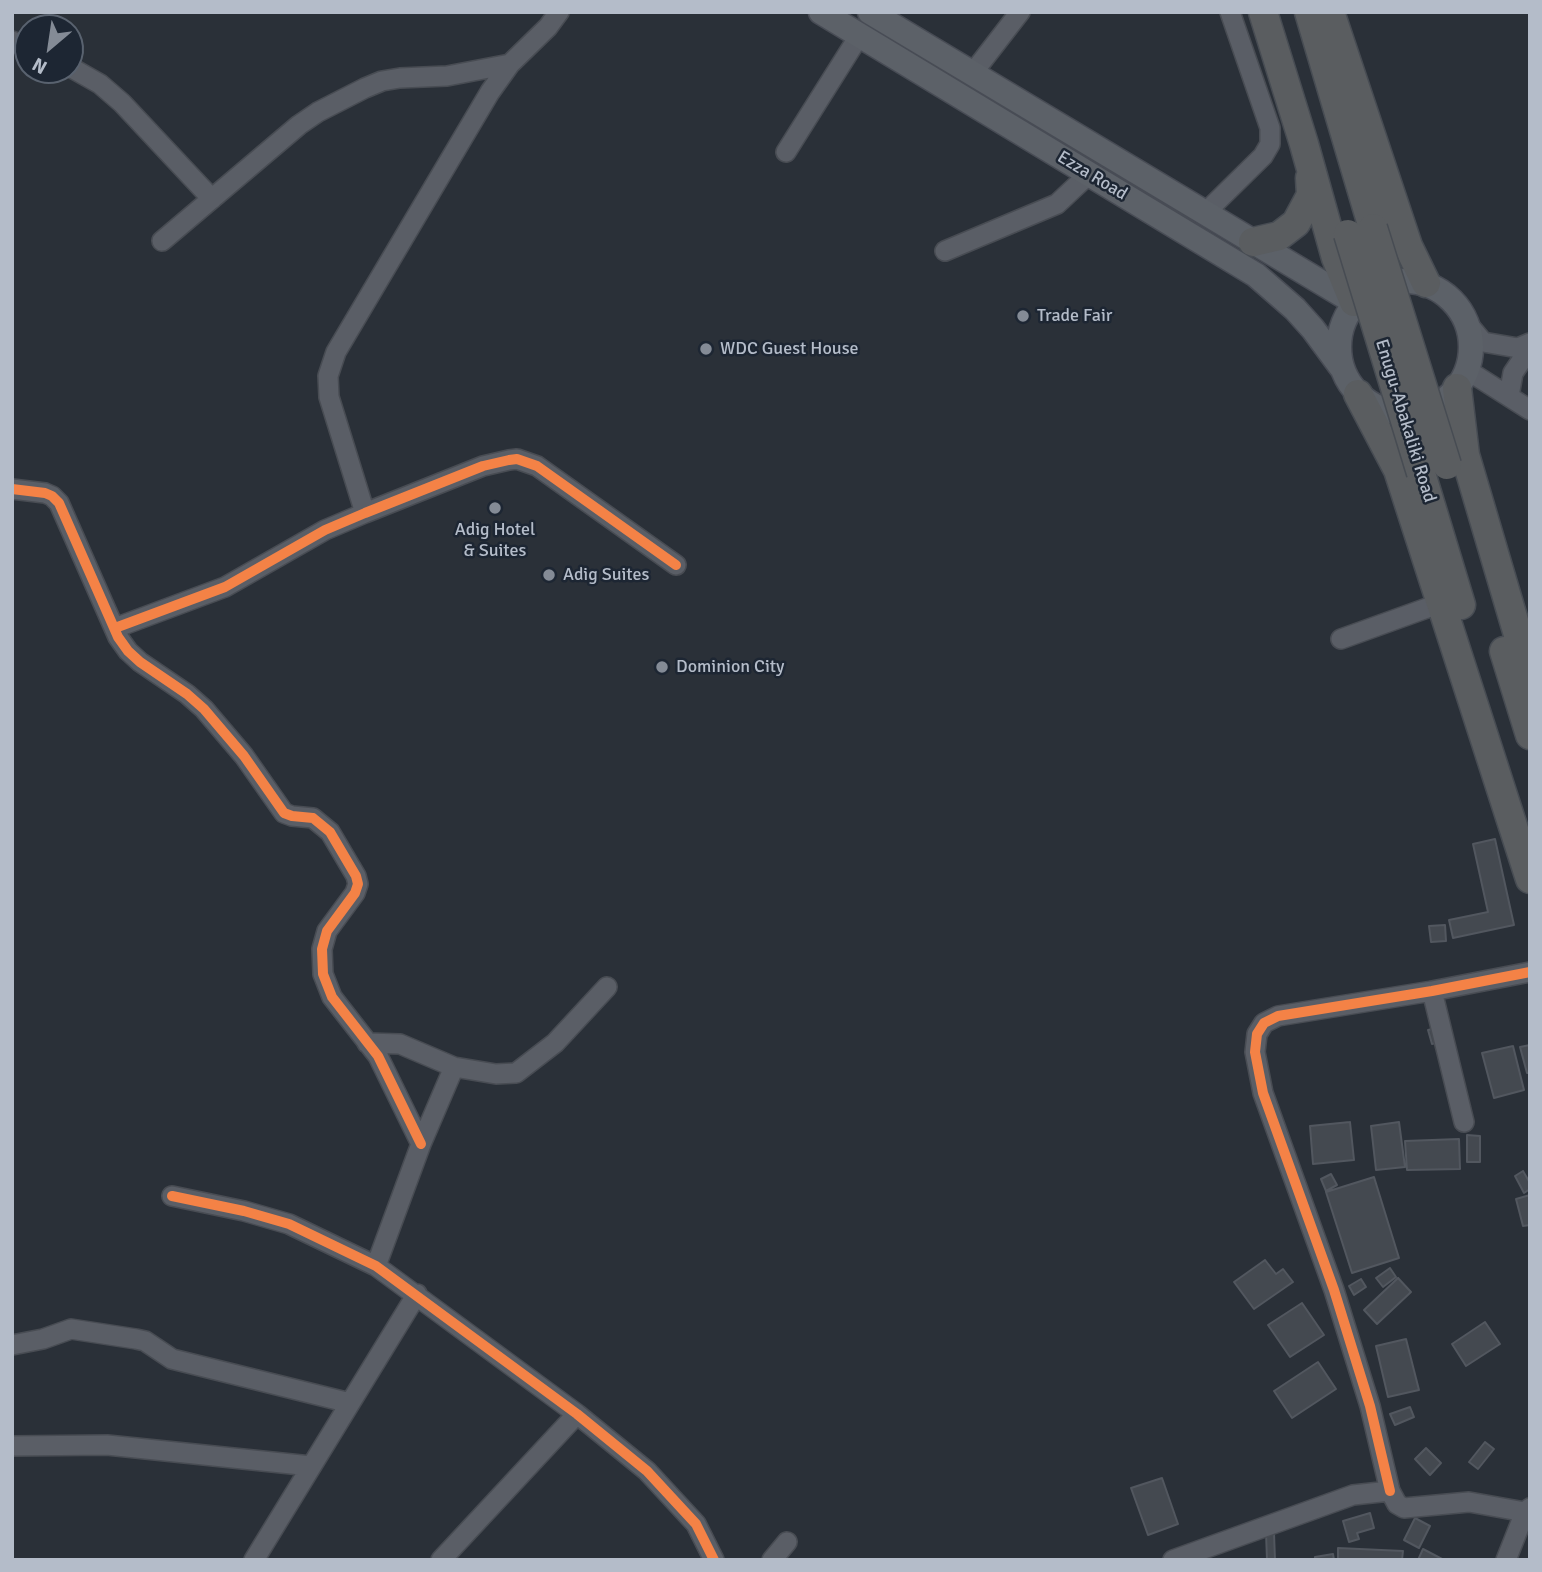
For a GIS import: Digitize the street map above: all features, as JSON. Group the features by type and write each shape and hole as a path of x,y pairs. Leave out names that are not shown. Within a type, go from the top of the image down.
{"highway":[{"path":"1262,12 1304,144 1336,258 1354,302"},
{"name":"Enugu-Abakaliki Road","path":"1280,12 1361,231 1434,469 1530,830"},
{"path":"1309,12 1361,231"},
{"path":"1330,12 1408,246 1426,284"},
{"path":"1253,242 1279,236 1296,223 1305,209 1311,195 1304,144"},
{"path":"1462,379 1465,455 1530,674"},
{"path":"1358,394 1398,470 1530,879"},
{"path":"1434,469 1530,736"}],"main road":[{"name":"Ezza Road","path":"821,12 1256,275 1295,309 1341,367"},
{"name":"Ezza Road","path":"870,12 1354,302"},
{"path":"1400,280 1426,284 1444,293 1458,307 1468,324 1471,355 1462,379 1443,401 1427,409 1409,413 1373,405 1358,394 1341,367 1338,340 1346,314 1354,302 1375,287 1400,280"}],"street":[{"path":"365,513 329,397 328,376 336,352 490,92 510,64 548,27 559,12"},
{"path":"972,74 1020,12"},
{"path":"1205,213 1263,156 1270,144 1270,128 1230,12"},
{"path":"786,152 859,36"},
{"path":"162,241 318,112 382,81 447,76 510,64"},
{"path":"84,75 100,84 122,103 212,199"},
{"path":"945,251 1057,204 1089,174"},
{"path":"1468,324 1483,342 1518,348 1530,345"},
{"path":"1509,396 1513,373 1530,345"},
{"path":"1462,379 1509,396 1530,410"},
{"path":"115,628 225,587 325,530 365,513 482,466 517,459 537,466 676,565"},
{"path":"12,489 45,493 59,503 128,651 204,709 244,755 284,813 313,818 330,832 358,884 355,893 327,931 321,949 323,974 332,997 378,1056 421,1144"},
{"path":"1341,639 1441,603"},
{"path":"1506,1560 1527,1510 1469,1502 1404,1508 1397,1504 1390,1491 1370,1406 1334,1290 1263,1093 1255,1052 1257,1034 1264,1023 1278,1016 1530,972"},
{"path":"367,1043 400,1044 454,1067 496,1074 516,1073 555,1043 607,987"},
{"path":"1432,991 1464,1122"},
{"path":"376,1266 421,1144 454,1067"},
{"path":"172,1196 244,1211 289,1224 376,1266 577,1414 647,1471 696,1524 714,1560"},
{"path":"254,1560 417,1294"},
{"path":"12,1345 43,1339 71,1329 136,1339 153,1346 172,1359 350,1403"},
{"path":"441,1560 577,1414"},
{"path":"12,1446 107,1445 311,1466"},
{"path":"1173,1560 1353,1494 1390,1491"},
{"path":"772,1560 787,1542"}],"building":[{"path":"1495,839 1514,925 1453,938 1449,920 1488,912 1473,844"},
{"path":"1445,925 1446,941 1431,942 1429,926"},
{"path":"1440,1027 1443,1041 1432,1044 1428,1030"},
{"path":"1530,1045 1530,1073 1527,1073 1520,1047"},
{"path":"1513,1046 1524,1090 1494,1098 1482,1053"},
{"path":"1350,1122 1354,1160 1313,1164 1310,1126"},
{"path":"1399,1122 1405,1167 1376,1170 1371,1126"},
{"path":"1467,1135 1480,1136 1480,1162 1467,1162"},
{"path":"1459,1139 1460,1169 1407,1170 1405,1141"},
{"path":"1523,1171 1530,1183 1530,1189 1524,1193 1515,1176"},
{"path":"1331,1174 1337,1185 1326,1191 1321,1179"},
{"path":"1374,1177 1399,1258 1352,1273 1326,1192"},
{"path":"1530,1195 1530,1225 1523,1226 1516,1199"},
{"path":"1265,1260 1276,1274 1283,1269 1293,1282 1254,1309 1234,1282"},
{"path":"1390,1268 1396,1277 1383,1287 1376,1278"},
{"path":"1398,1278 1411,1292 1377,1324 1364,1310"},
{"path":"1361,1279 1366,1287 1354,1295 1349,1286"},
{"path":"1302,1303 1324,1335 1290,1357 1268,1325"},
{"path":"1485,1322 1500,1344 1466,1366 1452,1344"},
{"path":"1406,1339 1419,1390 1388,1397 1376,1346"},
{"path":"1318,1362 1336,1389 1292,1418 1274,1391"},
{"path":"1410,1407 1414,1417 1395,1425 1390,1414"},
{"path":"1485,1442 1494,1449 1478,1469 1469,1462"},
{"path":"1426,1448 1441,1463 1430,1475 1415,1459"},
{"path":"1162,1478 1178,1524 1148,1535 1131,1488"},
{"path":"1370,1513 1374,1528 1357,1533 1359,1539 1349,1542 1343,1521"},
{"path":"1415,1518 1430,1526 1419,1548 1404,1540"},
{"path":"1266,1533 1274,1533 1275,1560 1267,1560"},
{"path":"1338,1548 1403,1551 1402,1560 1338,1560"},
{"path":"1423,1549 1444,1560 1418,1560"},
{"path":"1333,1554 1334,1560 1315,1560 1315,1557"}],"cycle path":[{"path":"115,628 225,587 325,530 365,513 483,466 517,459 537,466 676,565"},
{"path":"12,489 45,493 59,503 118,637 128,651 204,709 244,756 284,813 313,818 330,832 358,884 355,893 327,931 322,949 323,974 332,997 378,1056 421,1144"},
{"path":"1390,1491 1370,1406 1334,1290 1263,1093 1255,1052 1257,1034 1264,1023 1278,1016 1530,972"},
{"path":"172,1196 244,1211 289,1224 376,1266 577,1414 647,1471 696,1524 714,1560"}],"place":[{"name":"Trade Fair","path":"1023,316"},
{"name":"WDC Guest House","path":"706,349"},
{"name":"Adig Hotel & Suites","path":"495,508"},
{"name":"Adig Suites","path":"549,575"},
{"name":"Dominion City","path":"662,667"}]}
